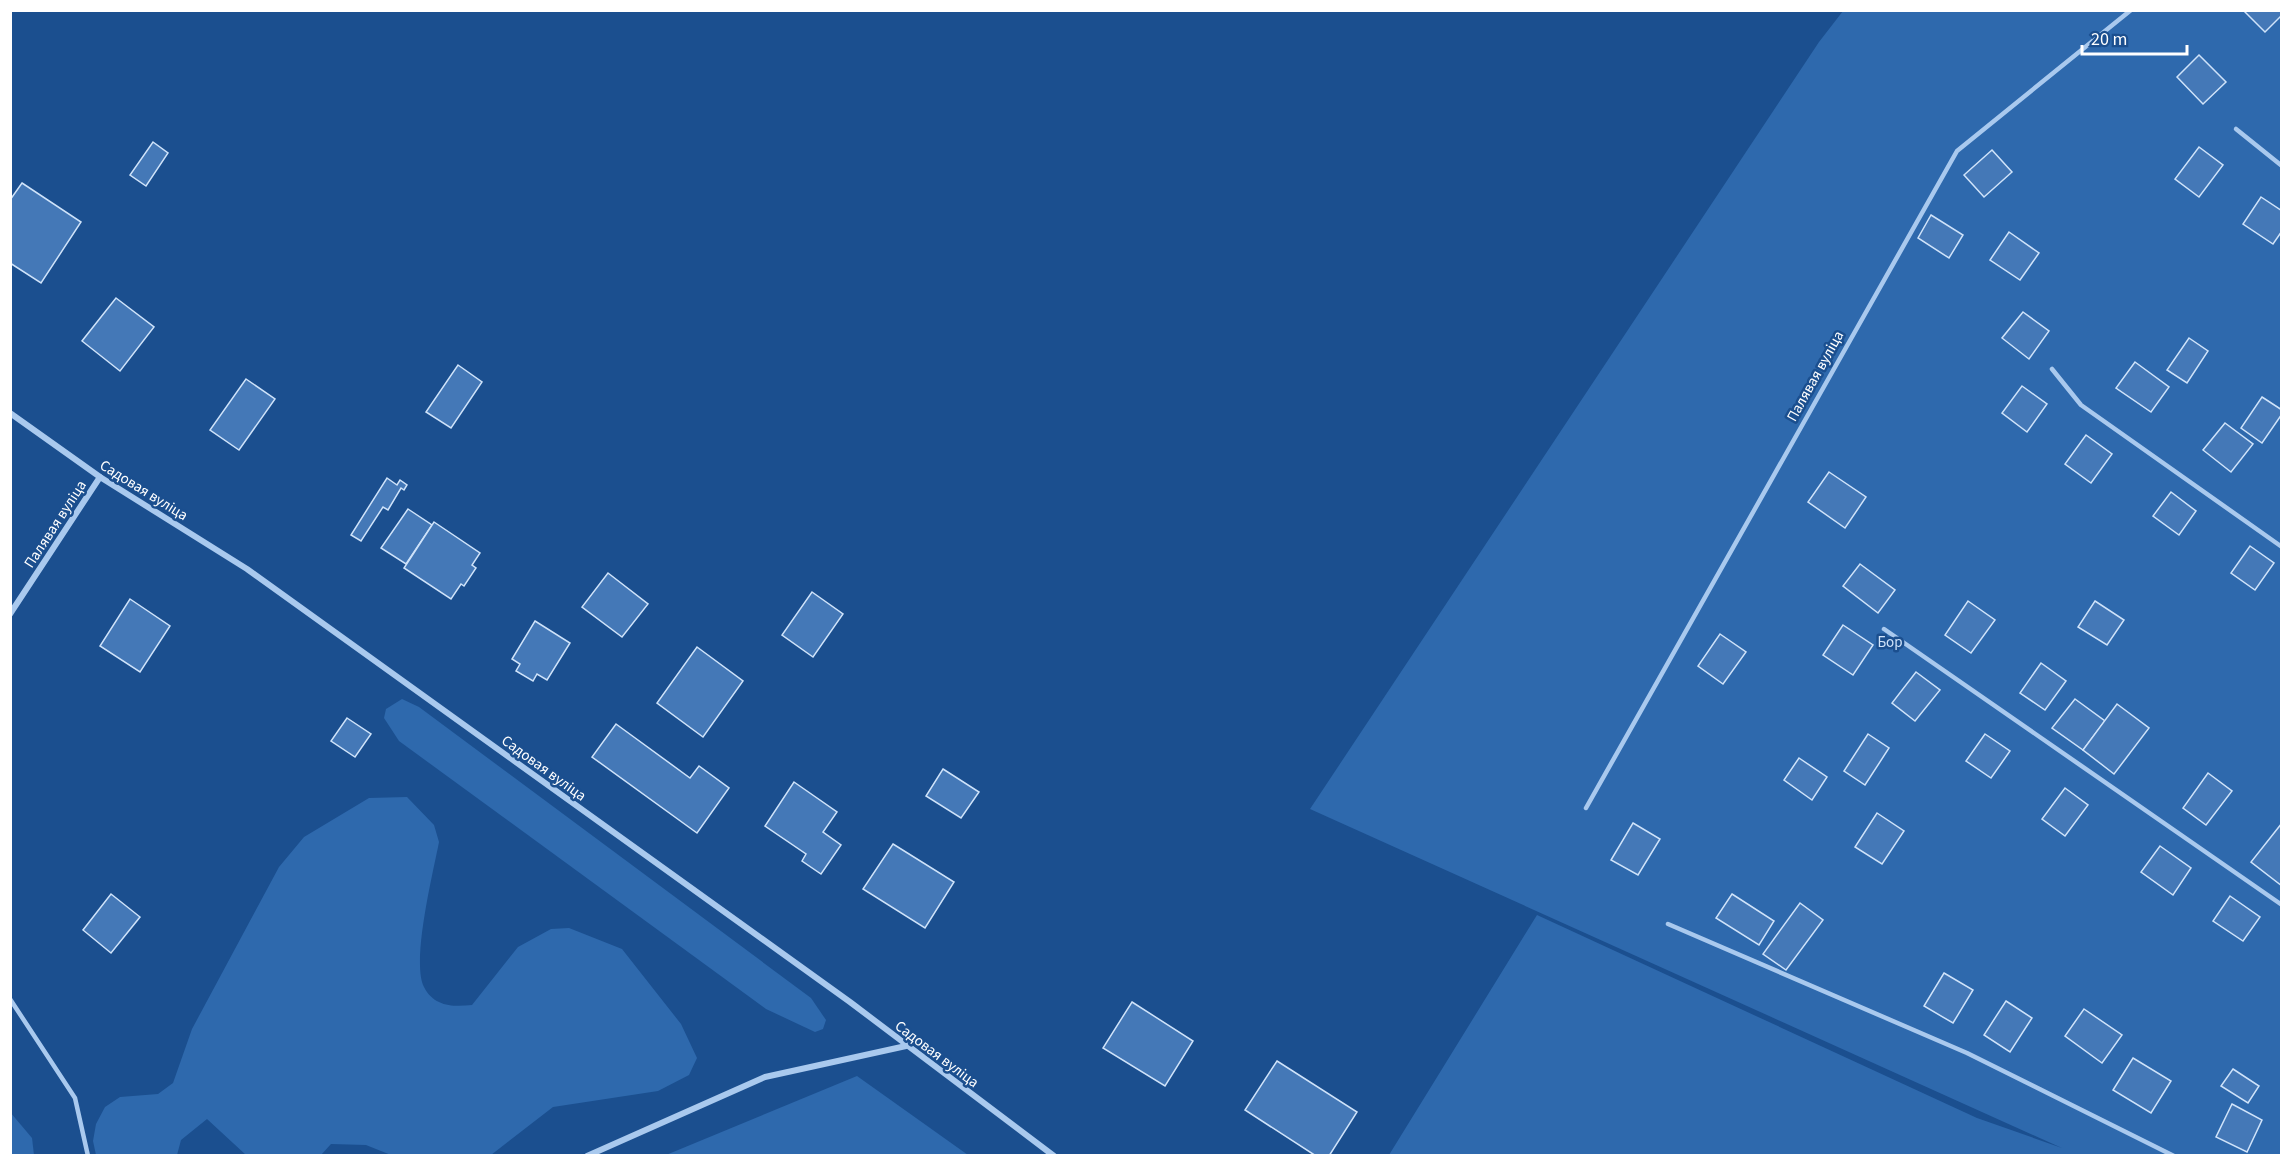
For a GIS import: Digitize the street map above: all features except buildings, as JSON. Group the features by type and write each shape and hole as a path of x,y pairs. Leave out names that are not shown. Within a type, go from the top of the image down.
{"street":[{"name":"Садовая вуліца","path":"10,413 100,477 247,569 850,1002 1054,1155"},
{"name":"Палявая вуліца","path":"10,614 100,477"},
{"path":"587,1155 765,1077 906,1046"}],"lane":[{"name":"Палявая вуліца","path":"1586,808 1957,151 2131,10"},
{"path":"2236,129 2282,166"},
{"path":"2052,369 2081,405 2282,547"},
{"path":"1884,629 2282,906"},
{"path":"1668,924 1966,1053 2174,1155"},
{"path":"10,999 75,1098 88,1155"}],"green space":[{"name":"Бор","path":"1843,11 2281,11 2281,1155 1389,1155 1537,915 1977,1118 2062,1148 1310,809 1819,42"},
{"path":"402,699 419,707 811,998 826,1020 823,1029 815,1032 766,1009 399,741 384,718 386,709"},
{"path":"407,797 434,825 439,842 424,917 420,958 424,987 433,999 458,1006 472,1005 518,947 551,929 569,928 622,949 681,1024 697,1058 689,1075 658,1091 553,1107 491,1155 391,1155 366,1145 331,1144 321,1155 246,1155 207,1119 181,1140 177,1155 96,1155 93,1141 96,1124 105,1107 120,1097 158,1094 173,1083 192,1029 279,867 304,837 369,798"},
{"path":"857,1076 968,1155 666,1155"},
{"path":"10,1112 32,1138 34,1155 11,1155"}]}
